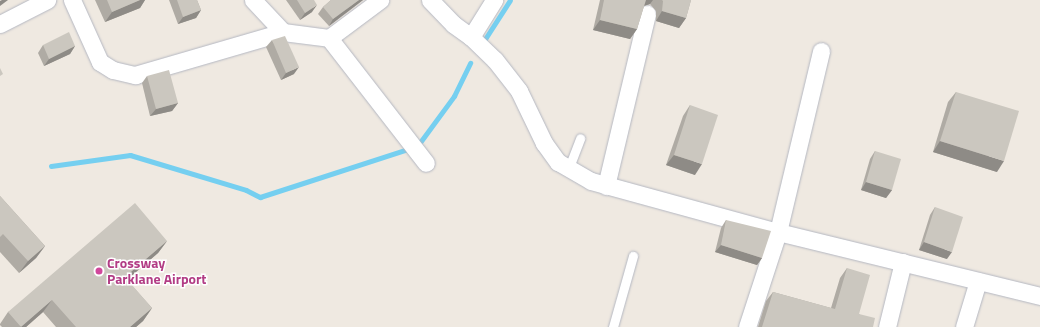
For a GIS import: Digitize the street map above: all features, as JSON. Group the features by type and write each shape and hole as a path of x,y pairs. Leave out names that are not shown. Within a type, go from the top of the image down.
{"street":[{"path":"0,24 47,0"},
{"path":"72,0 100,62 113,70 135,75 283,32 329,38 380,0"},
{"path":"253,0 283,32"},
{"path":"430,0 452,24 471,37 495,60 519,91 544,142 558,162 568,170 606,186 778,232 1040,296"},
{"path":"471,37 494,0"},
{"path":"606,186 647,14"},
{"path":"329,38 426,163"},
{"path":"747,327 778,232 821,51"},
{"path":"887,327 903,262"},
{"path":"964,327 978,281"}],"lane":[{"path":"568,170 580,138"},
{"path":"613,327 633,256"}],"building":[{"path":"107,0 140,0 112,12"},
{"path":"177,0 197,0 201,10 183,17"},
{"path":"297,0 314,0 317,5 305,13"},
{"path":"331,0 359,0 333,19 323,7"},
{"path":"604,0 646,0 637,29 600,20"},
{"path":"662,0 691,0 686,18 662,11"},
{"path":"69,32 75,46 49,59 43,45"},
{"path":"285,36 299,67 286,73 272,40"},
{"path":"0,68 3,74 0,76"},
{"path":"169,70 178,103 156,109 147,76"},
{"path":"956,92 1019,111 1004,161 940,141"},
{"path":"690,105 718,115 702,164 674,155"},
{"path":"875,151 901,159 892,190 866,182"},
{"path":"0,196 45,246 28,261 3,234 0,237"},
{"name":"Crossway Parklane Airport","path":"135,203 167,241 125,277 152,308 130,327 76,327 52,300 21,327 8,312"},
{"path":"935,207 963,217 952,252 924,242"},
{"path":"726,220 771,231 762,258 721,245"},
{"path":"847,268 870,275 859,314 875,318 873,327 762,327 773,292 835,309"}],"waterway":[{"path":"485,39 510,0"},
{"path":"421,141 454,96 470,63"},
{"path":"51,166 130,155 246,190 260,197 408,149"}],"place":[{"name":"Crossway Parklane Airport","path":"99,271"}]}
